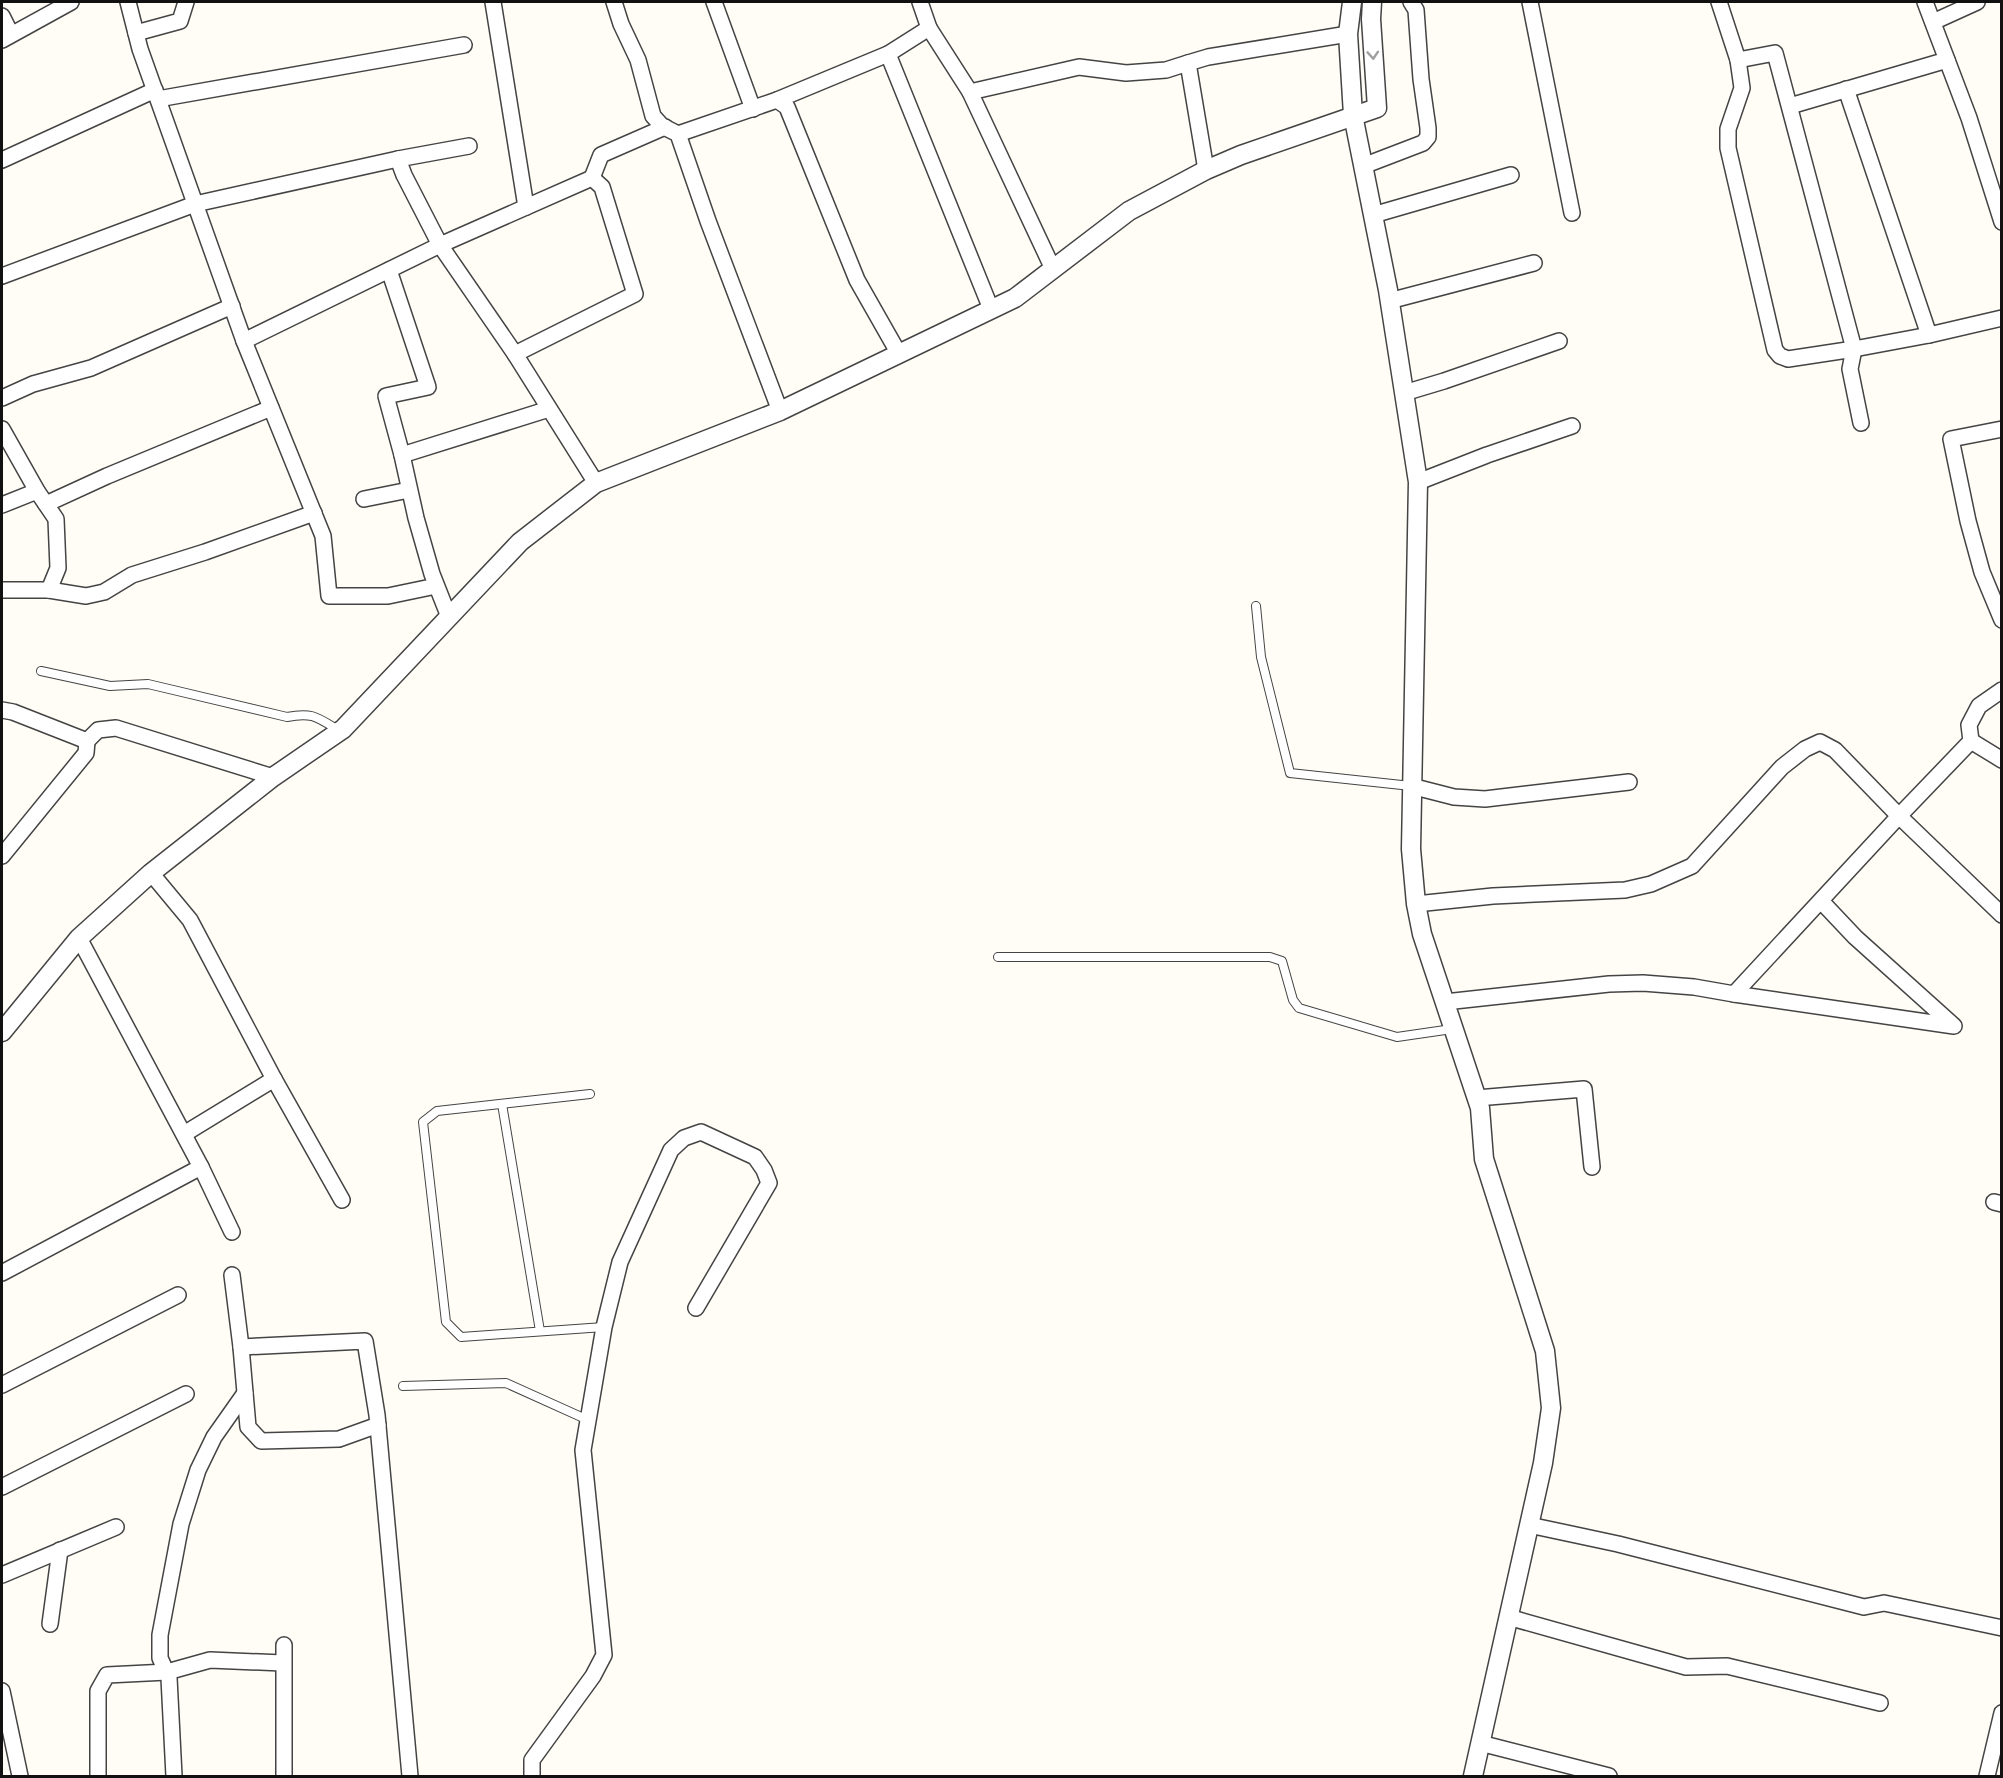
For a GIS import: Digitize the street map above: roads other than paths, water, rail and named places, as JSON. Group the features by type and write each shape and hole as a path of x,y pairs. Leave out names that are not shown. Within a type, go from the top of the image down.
{"street":[{"path":"2,16 6,37 71,2"},
{"path":"128,2 140,49 244,341 323,536 329,596 388,596 436,586"},
{"path":"136,33 180,21 186,2"},
{"path":"492,2 526,207"},
{"path":"614,2 621,24 638,60 653,116 672,131 780,411"},
{"path":"714,2 753,109"},
{"path":"920,2 929,28 970,92 1053,268"},
{"path":"1352,2 1348,34 1353,115 1389,301 1419,482 1411,786 1411,849 1416,904 1422,934 1480,1108 1484,1159 1545,1351 1551,1408 1544,1462 1473,1776"},
{"path":"1363,166 1423,143 1428,137 1416,10 1411,2"},
{"path":"1530,2 1550,92 1572,213"},
{"path":"1719,2 1738,60 1742,88 1728,129 1728,148 1775,350 1780,356 1788,359 1854,350 2001,318"},
{"path":"1925,2 1969,118 2001,222"},
{"path":"1933,22 1977,2"},
{"path":"2,1032 79,938 151,873 273,777 339,731 520,542 596,483 780,411 1015,297 1129,211 1206,170 1241,155 1377,108 1371,18 1376,3"},
{"path":"244,341 440,245 592,178 601,155 777,100 888,54 929,28"},
{"path":"970,92 1079,67 1126,73 1166,70 1208,57 1348,34"},
{"path":"2,160 156,95 464,45"},
{"path":"1738,60 1775,52 1854,350 1850,369 1861,423"},
{"path":"888,54 991,309"},
{"path":"1790,106 1947,60"},
{"path":"1188,63 1206,170"},
{"path":"1846,89 1929,335"},
{"path":"777,100 787,107 857,280 899,354"},
{"path":"2,276 195,204 398,159 469,146"},
{"path":"398,159 440,245 515,354 596,483"},
{"path":"1372,215 1511,176"},
{"path":"515,354 635,294 602,187 592,178"},
{"path":"1389,301 1534,263"},
{"path":"389,270 428,387 386,396 419,529 436,586 449,617"},
{"path":"2,398 33,384 91,368 232,306"},
{"path":"1404,393 1559,341"},
{"path":"46,504 106,476 271,408"},
{"path":"402,456 549,409"},
{"path":"1419,482 1487,455 1572,426"},
{"path":"2,429 37,491 56,519 57,568 49,590"},
{"path":"2001,429 1952,440 1968,521 1982,572 2001,620"},
{"path":"364,499 409,490"},
{"path":"2,505 37,491"},
{"path":"2,590 49,590 86,596 104,592 132,575 314,513"},
{"path":"1971,741 1969,724 1979,706 2001,690"},
{"path":"2,710 13,712 87,741"},
{"path":"2,856 86,753 87,741 98,730 116,728 273,777"},
{"path":"1971,741 2001,760"},
{"path":"1734,994 1971,741"},
{"path":"1416,904 1493,896 1625,890 1651,884 1692,866 1782,767 1805,749 1820,742 1835,750 2001,915"},
{"path":"1411,786 1454,797 1485,799 1629,782"},
{"path":"151,873 190,920 274,1079 342,1200"},
{"path":"1445,1002 1610,984 1643,983 1694,987 1954,1026 1855,937 1821,901"},
{"path":"79,938 184,1134 232,1232"},
{"path":"184,1134 274,1079"},
{"path":"1477,1098 1584,1089 1592,1167"},
{"path":"532,1776 532,1760 593,1676 604,1655 583,1450 604,1327 620,1262 671,1150 684,1138 700,1131 755,1157 764,1170 769,1184 696,1308"},
{"path":"2,1271 201,1167"},
{"path":"232,1275 248,1427 261,1442 339,1439 378,1425"},
{"path":"2,1385 178,1295"},
{"path":"241,1347 365,1341 378,1425 410,1776"},
{"path":"174,1776 169,1678 160,1658 160,1635 181,1524 198,1470 214,1437 245,1393"},
{"path":"2,1487 186,1394"},
{"path":"1529,1525 1618,1544 1864,1607 1884,1603 2001,1628"},
{"path":"2,1575 116,1527"},
{"path":"50,1624 60,1550"},
{"path":"1508,1617 1686,1667 1727,1666 1880,1703"},
{"path":"284,1645 284,1776"},
{"path":"98,1776 98,1691 107,1675 167,1672 210,1660 283,1663"},
{"path":"2,1699 20,1776"},
{"path":"1988,1776 2001,1713"},
{"path":"1480,1743 1610,1776"}],"lane":[{"path":"1256,606 1261,657 1290,773 1411,786"},
{"path":"41,671 111,686 148,684 287,717 303,714 315,715 339,731"},
{"path":"998,957 1270,957 1282,961 1293,1000 1299,1008 1397,1037 1454,1029"},
{"path":"590,1094 437,1111 423,1122 446,1322 461,1337 604,1327"},
{"path":"502,1104 540,1331"},
{"path":"403,1386 506,1383 588,1420"}]}
